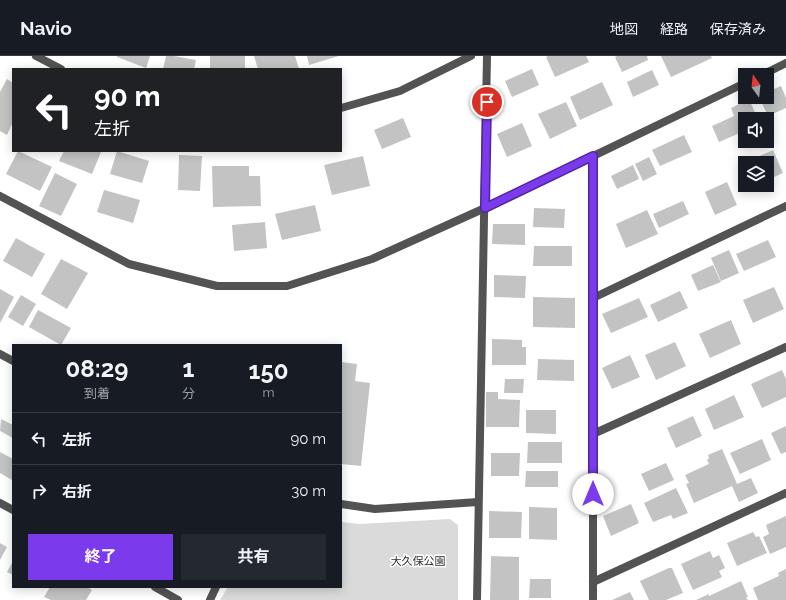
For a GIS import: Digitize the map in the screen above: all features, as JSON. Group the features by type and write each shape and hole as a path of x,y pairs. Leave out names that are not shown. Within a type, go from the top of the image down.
{"street":[{"path":"36,56 59,68"},
{"path":"342,108 400,91 471,56"},
{"path":"476,600 487,56"},
{"path":"774,70 786,64"},
{"path":"0,196 129,264 217,286 287,286 372,259 485,208 738,86"},
{"path":"593,156 593,600"},
{"path":"593,298 786,206"},
{"path":"593,434 786,347"},
{"path":"0,354 12,360"},
{"path":"593,582 786,493"},
{"path":"342,504 374,509 478,502"},
{"path":"0,503 12,509"},
{"path":"157,588 178,600"},
{"path":"210,600 216,588"}],"green space":[{"name":"大久保公園","path":"450,519 458,525 458,600 220,600 227,588 342,588 342,522 360,524"}],"building":[{"path":"117,56 150,56 146,68"},
{"path":"166,56 196,60 194,68 163,68"},
{"path":"210,56 245,56 245,68 210,68"},
{"path":"254,56 295,56 299,68 258,68"},
{"path":"307,56 339,56 309,65"},
{"path":"586,56 589,62 555,77 546,57"},
{"path":"647,56 648,60 622,72 615,57"},
{"path":"661,56 711,56 712,58 671,77"},
{"path":"532,69 539,85 512,97 505,81"},
{"path":"652,70 659,85 633,97 627,82"},
{"path":"7,79 12,82 12,124 7,135 0,131 0,92"},
{"path":"602,82 613,105 580,120 570,97"},
{"path":"781,86 786,98 786,108 774,113 774,112 766,112 762,104 774,104 774,89"},
{"path":"566,102 577,126 550,139 538,114"},
{"path":"739,104 751,104 755,112 738,112 738,134 719,142 712,126 734,116 731,108"},
{"path":"403,118 411,137 382,149 374,130"},
{"path":"522,123 532,146 507,157 497,134"},
{"path":"684,135 692,152 660,166 652,150"},
{"path":"773,150 783,173 774,177 774,156 760,156"},
{"path":"17,152 52,167 40,191 6,174"},
{"path":"64,152 101,152 92,174 59,161"},
{"path":"117,152 149,161 142,183 110,174"},
{"path":"179,155 202,156 200,191 178,190"},
{"path":"363,156 370,186 332,195 324,165"},
{"path":"649,157 657,174 643,181 635,164"},
{"path":"633,165 639,179 617,189 611,176"},
{"path":"212,166 249,166 249,176 260,176 261,206 213,207"},
{"path":"55,173 77,184 61,216 39,206"},
{"path":"727,182 737,205 715,215 705,192"},
{"path":"104,190 140,200 133,223 97,212"},
{"path":"683,201 689,214 659,228 653,214"},
{"path":"315,205 321,231 282,240 275,214"},
{"path":"534,208 565,209 564,228 533,227"},
{"path":"647,210 658,234 626,248 616,224"},
{"path":"265,222 267,248 234,251 232,225"},
{"path":"493,224 525,224 525,245 492,244"},
{"path":"16,238 45,254 32,277 3,261"},
{"path":"768,240 776,257 744,271 736,254"},
{"path":"534,246 572,246 572,266 533,266"},
{"path":"729,250 739,273 721,281 711,258"},
{"path":"61,259 88,273 67,309 41,294"},
{"path":"713,265 721,282 698,291 691,275"},
{"path":"494,275 526,276 525,298 494,297"},
{"path":"774,287 784,309 753,323 743,300"},
{"path":"0,289 14,297 0,323"},
{"path":"680,291 688,308 658,322 650,305"},
{"path":"21,295 36,304 23,326 8,317"},
{"path":"533,297 575,298 575,328 533,327"},
{"path":"639,298 648,317 611,333 602,314"},
{"path":"38,310 71,328 62,344 59,344 29,327"},
{"path":"731,320 741,344 710,358 699,334"},
{"path":"492,339 522,340 522,347 526,347 526,365 492,365"},
{"path":"675,342 686,366 656,380 645,355"},
{"path":"630,355 640,377 612,389 602,368"},
{"path":"538,359 574,360 574,381 537,380"},
{"path":"342,362 357,364 355,381 370,383 361,466 342,464"},
{"path":"782,370 786,379 786,397 762,408 751,384"},
{"path":"505,379 524,379 523,393 504,393"},
{"path":"486,392 498,392 498,399 520,400 519,427 486,427"},
{"path":"734,395 744,417 714,430 705,409"},
{"path":"526,410 556,410 556,434 526,433"},
{"path":"693,416 702,436 676,448 667,428"},
{"path":"1,419 12,424 12,437 0,431"},
{"path":"786,426 786,452 781,454 771,433"},
{"path":"762,439 771,460 740,474 730,453"},
{"path":"528,442 562,442 562,463 527,463"},
{"path":"722,449 737,484 751,478 758,493 739,502 732,486 694,503 686,484 689,483 685,475 709,464 707,460 709,458 708,455"},
{"path":"0,452 12,458 12,480 0,473"},
{"path":"491,453 520,453 519,476 491,476"},
{"path":"666,463 674,480 649,491 641,474"},
{"path":"526,471 558,471 558,487 525,487"},
{"path":"676,488 688,513 673,519 671,515 653,522 644,503"},
{"path":"631,504 639,523 611,536 603,516"},
{"path":"529,507 557,508 557,540 529,539"},
{"path":"489,511 522,512 521,538 489,538"},
{"path":"786,516 786,547 770,554 763,537 769,534 766,525"},
{"path":"753,532 756,537 759,536 767,553 737,566 727,543"},
{"path":"0,543 7,547 0,560"},
{"path":"710,551 713,558 719,555 725,568 719,571 722,577 693,590 681,564"},
{"path":"491,556 519,557 519,600 490,600"},
{"path":"12,563 12,574 7,572"},
{"path":"672,568 683,593 666,600 649,600 640,581"},
{"path":"786,569 786,600 758,600 753,588 779,576 778,573"},
{"path":"530,579 551,579 551,598 529,598"},
{"path":"741,581 748,600 696,600 709,594 709,596"},
{"path":"49,588 89,588 92,590 86,600 51,600 44,597"},
{"path":"630,592 634,600 612,600"}],"route":[{"path":"487,102 485,208 593,156 593,494"}]}
